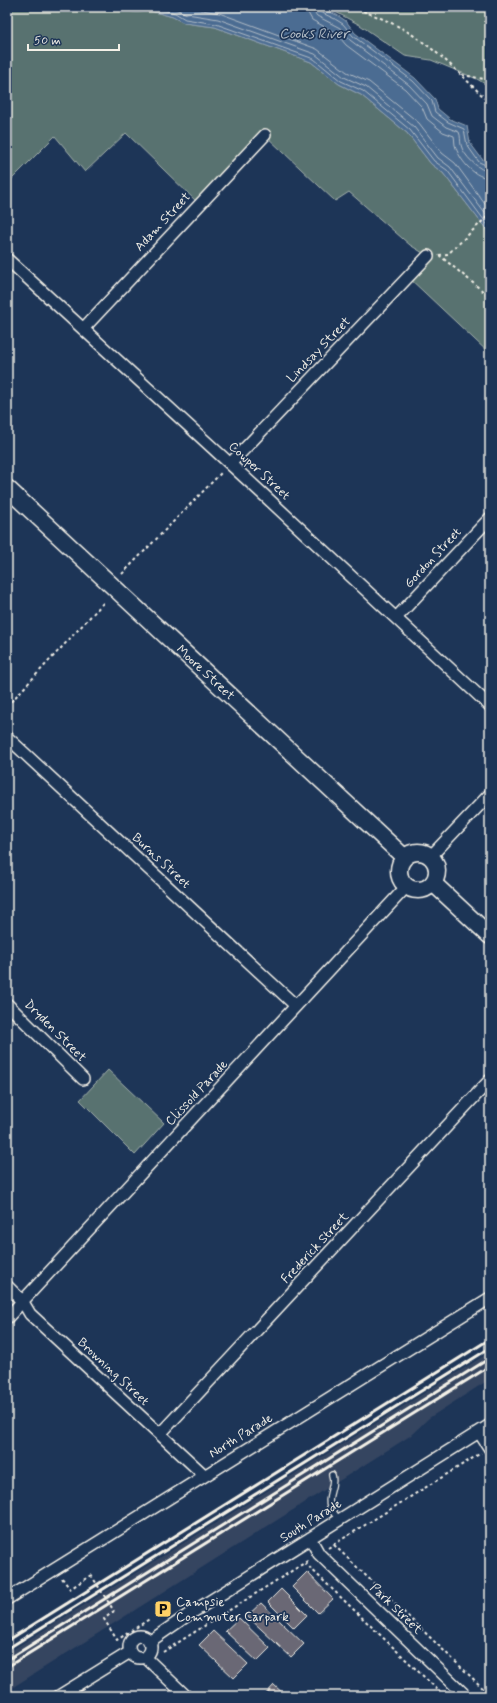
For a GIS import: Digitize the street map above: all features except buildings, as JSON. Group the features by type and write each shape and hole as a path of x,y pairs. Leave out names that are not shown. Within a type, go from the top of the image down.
{"street":[{"name":"Adam Street","path":"83,329 265,135"},
{"name":"Lindsay Street","path":"230,464 433,255"},
{"name":"Cowper Street","path":"7,259 490,706"},
{"name":"Moore Street","path":"7,488 404,857"},
{"name":"Gordon Street","path":"396,618 490,518"},
{"name":"Burns Street","path":"7,737 296,1006"},
{"path":"432,856 490,794"},
{"path":"420,851 432,856 438,868 436,879 433,883 427,888 419,890 407,886 400,878 399,869 404,857 410,853 420,851"},
{"path":"433,883 490,936"},
{"name":"Clissold Parade","path":"7,1318 407,886"},
{"name":"Dryden Street","path":"7,1004 82,1079"},
{"name":"Frederick Street","path":"160,1434 490,1080"},
{"name":"Browning Street","path":"7,1286 23,1302 30,1314 204,1475"},
{"name":"North Parade","path":"7,1599 490,1298"},
{"name":"South Parade","path":"149,1642 188,1615 490,1425"},
{"path":"479,1432 490,1449"},
{"name":"Park Street","path":"310,1538 319,1554 466,1696"},
{"path":"130,1652 130,1644 135,1638 143,1637 149,1642 150,1650 145,1657"},
{"path":"130,1652 136,1657 145,1657 186,1696"},
{"path":"59,1696 130,1652"}],"lane":[{"path":"332,1475 334,1480 329,1505 339,1520"}],"path":[{"path":"352,7 402,29 425,44 461,75 490,103"},
{"path":"461,75 490,80"},
{"path":"433,255 448,254 490,214"},
{"path":"433,255 490,297"},
{"path":"122,574 230,464"},
{"path":"7,706 104,602"},
{"name":"Park Street","path":"334,1544 490,1695"},
{"path":"305,1563 444,1696"},
{"path":"70,1589 91,1575 114,1611 104,1619 117,1640 151,1618"}],"shaded area":[{"path":"490,1352 490,1379 429,1418 410,1436 7,1691 7,1653"}],"green space":[{"path":"7,7 113,7 122,11 151,11 173,17 184,23 215,27 311,62 339,84 361,95 407,133 431,164 443,173 490,234 490,354 408,277 428,256 410,245 349,192 335,201 265,135 199,204 126,133 85,172 55,136 7,184"},
{"path":"330,7 490,7 490,87 477,79 431,60 405,56 360,25 330,9"},
{"path":"108,1070 164,1123 135,1155 80,1100"}],"water":[{"name":"Cooks River","path":"113,7 318,7 337,15 346,21 355,33 415,78 435,99 438,109 450,119 467,126 470,143 482,159 490,164 490,234 443,173 431,164 407,133 361,95 339,84 311,62 215,27 184,23 173,17 151,11 122,11"}],"railway":[{"path":"7,1641 490,1339"},
{"path":"7,1649 490,1348"},
{"path":"7,1660 490,1358"},
{"path":"7,1667 490,1366"}],"place":[{"name":"Campsie Commuter Carpark","path":"163,1609"}]}
